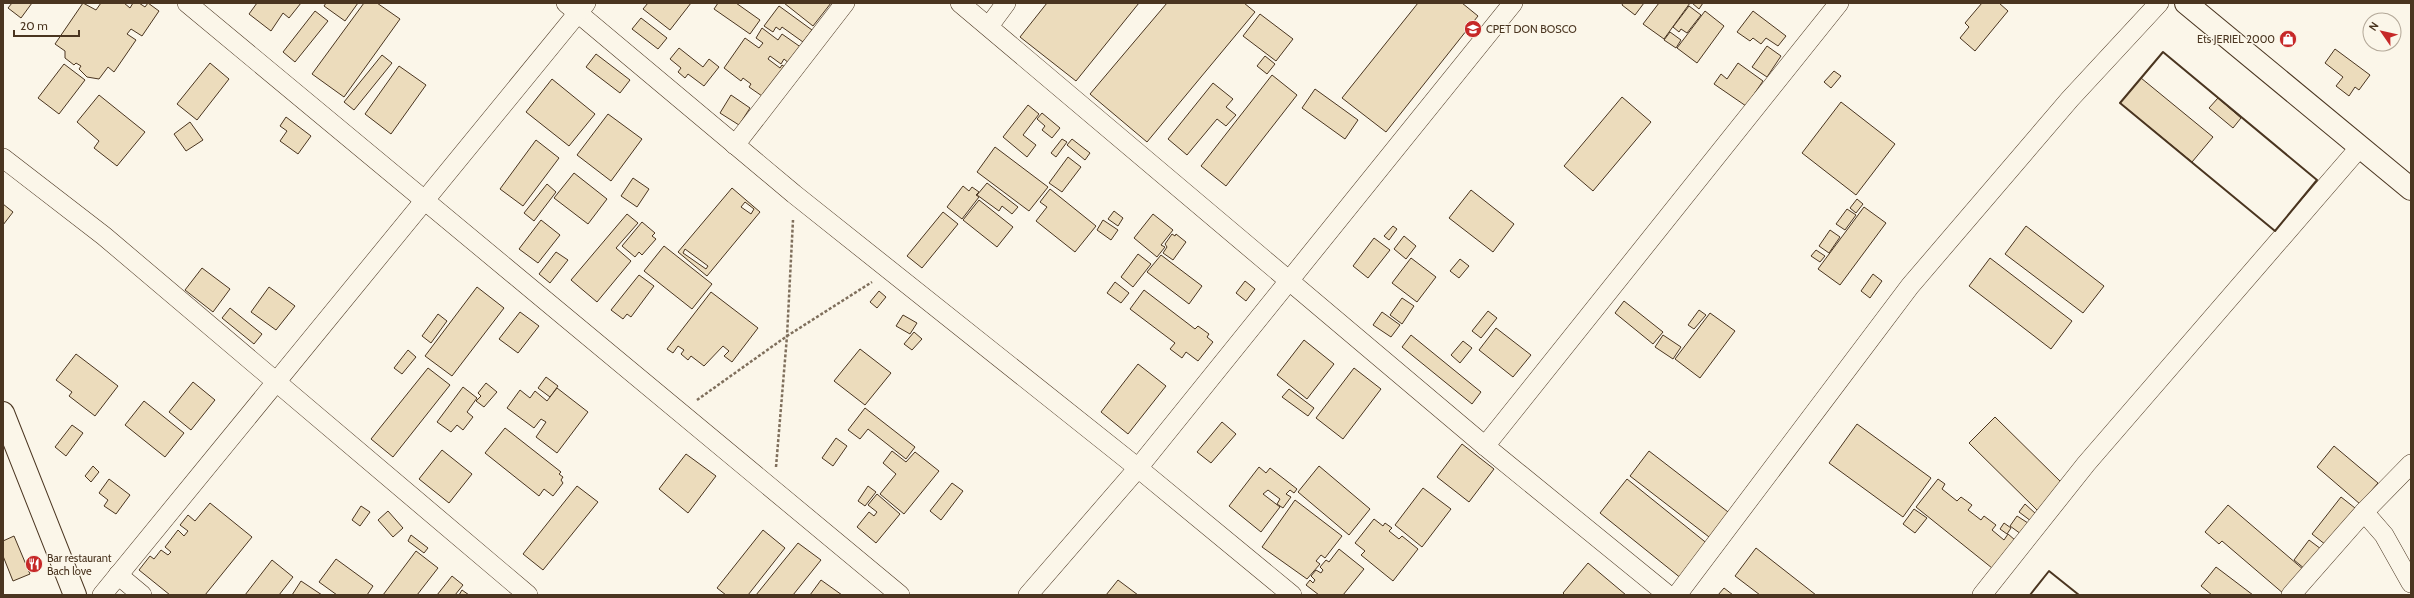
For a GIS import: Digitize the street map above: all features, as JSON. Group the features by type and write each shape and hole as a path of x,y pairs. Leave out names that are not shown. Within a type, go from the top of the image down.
{"street":[{"path":"187,3 426,198 679,413 900,595"},
{"path":"735,145 845,3"},
{"path":"960,3 1485,446 1668,595"},
{"path":"989,26 1006,3"},
{"path":"1028,595 1138,468 1288,280 1513,3"},
{"path":"1485,446 1838,3"},
{"path":"1677,595 1910,286 2070,99 2159,3"},
{"path":"2186,3 2411,189"},
{"path":"102,595 426,198 577,6 735,145 794,194 1138,468 1292,595"},
{"path":"1982,595 2086,464 2360,147"},
{"path":"3,158 104,236 528,595"},
{"path":"3,413 75,595"},
{"path":"2291,595 2364,512 2411,464"},
{"path":"2364,512 2384,535 2411,583"},
{"path":"118,575 142,595"}],"path":[{"path":"773,491 787,336 794,194"},
{"path":"679,413 787,336 889,270"}],"building":[{"path":"12,3 32,3 21,18 8,8"},
{"path":"83,3 96,10 101,3 124,3 130,8 133,3 139,3 145,7 148,3 159,11 142,36 131,29 127,34 136,40 114,72 108,67 99,79 87,77 79,69 81,66 76,63 74,65 65,58 65,51 55,44"},
{"path":"257,3 301,3 289,18 283,13 271,31 249,14"},
{"path":"326,3 358,3 345,21 324,6"},
{"path":"364,3 377,3 400,19 344,97 312,74"},
{"path":"648,3 691,3 670,30 643,9"},
{"path":"718,3 736,3 760,20 750,34 714,9"},
{"path":"784,3 831,3 813,26"},
{"path":"1047,3 1139,3 1076,81 1020,37"},
{"path":"1167,3 1244,3 1255,12 1147,142 1090,94"},
{"path":"1418,3 1462,3 1478,16 1386,132 1342,98"},
{"path":"1623,3 1644,3 1635,15 1622,5"},
{"path":"1659,3 1690,3 1664,39 1643,24"},
{"path":"1692,3 1703,3 1699,9"},
{"path":"1982,3 1999,3 2008,11 1975,51 1960,38 1969,27 1965,23"},
{"path":"779,6 812,30 803,42 782,27 780,30 776,27 773,32 764,26"},
{"path":"1689,6 1701,15 1687,33 1681,29 1679,32 1673,27"},
{"path":"315,11 328,21 295,62 283,52"},
{"path":"1705,11 1724,26 1697,63 1677,48"},
{"path":"1753,11 1786,36 1778,46 1766,38 1761,44 1753,38 1750,41 1737,32"},
{"path":"1260,14 1293,39 1276,61 1243,36"},
{"path":"641,18 667,38 658,49 632,29"},
{"path":"762,28 778,40 782,34 802,48 790,64 784,59 781,64 770,56 768,59 780,68 782,65 788,69 762,96 749,87 751,84 743,78 741,81 724,68 745,38 759,48 763,43 756,38"},
{"path":"1670,32 1681,40 1676,48 1664,40"},
{"path":"1767,46 1781,56 1767,77 1752,67"},
{"path":"679,48 703,67 709,59 719,67 704,86 688,74 685,78 678,72 681,68 670,59"},
{"path":"2335,49 2370,75 2359,90 2355,87 2349,96 2336,86 2343,77 2325,63"},
{"path":"596,54 630,80 620,93 586,67"},
{"path":"382,55 392,63 354,110 344,102"},
{"path":"1265,56 1275,64 1267,74 1257,66"},
{"path":"210,63 229,79 197,120 177,104"},
{"path":"1738,63 1763,81 1746,106 1714,84 1721,74 1727,79"},
{"path":"64,64 85,80 59,114 38,98"},
{"path":"399,66 426,85 391,134 365,114"},
{"path":"1834,71 1841,76 1831,88 1824,82"},
{"path":"1272,75 1297,95 1226,186 1201,166"},
{"path":"2141,78 2213,137 2192,162 2120,103"},
{"path":"552,79 595,114 569,146 526,112"},
{"path":"1213,83 1233,99 1226,107 1236,115 1226,126 1217,119 1187,155 1168,139"},
{"path":"1315,89 1358,120 1345,139 1302,108"},
{"path":"99,95 145,132 117,166 94,148 99,141 77,122"},
{"path":"731,95 750,108 739,125 720,113"},
{"path":"1622,97 1651,122 1593,191 1564,166"},
{"path":"2218,98 2241,118 2233,128 2209,108"},
{"path":"1841,102 1895,144 1856,195 1802,153"},
{"path":"1028,105 1039,114 1023,135 1036,145 1027,157 1003,137"},
{"path":"1042,113 1060,128 1052,138 1042,130 1045,126 1037,119"},
{"path":"608,114 642,139 611,181 577,155"},
{"path":"286,117 311,136 298,154 280,141 287,131 280,126"},
{"path":"190,122 203,140 186,151 174,134"},
{"path":"1062,139 1067,142 1056,157 1051,153"},
{"path":"1072,139 1090,153 1085,160 1067,145"},
{"path":"536,140 559,158 523,206 500,189"},
{"path":"995,147 1048,187 1029,211 977,172"},
{"path":"1068,157 1081,167 1062,192 1049,183"},
{"path":"574,173 607,199 588,224 554,198"},
{"path":"633,178 649,189 637,207 621,196"},
{"path":"987,183 1018,207 1012,214 1002,206 999,211 977,195"},
{"path":"547,184 556,192 534,221 524,213"},
{"path":"963,186 969,191 972,187 979,192 976,195 979,197 962,219 947,207"},
{"path":"732,188 760,212 707,276 678,252","holes":["745,202 754,209 751,214 741,207","685,249 708,266 706,269 683,253"]},
{"path":"1050,189 1096,226 1075,252 1036,221 1047,207 1040,202"},
{"path":"1471,190 1514,224 1493,252 1449,218"},
{"path":"1857,199 1863,204 1856,213 1850,208"},
{"path":"979,200 1013,227 997,247 963,220"},
{"path":"3,204 13,212 3,225"},
{"path":"1864,207 1886,223 1840,285 1818,269"},
{"path":"1847,209 1856,215 1845,230 1836,224"},
{"path":"1114,211 1123,218 1118,226 1108,219"},
{"path":"943,212 958,224 922,268 907,256"},
{"path":"627,214 638,223 616,248 631,261 597,302 571,280"},
{"path":"1153,214 1173,230 1161,245 1165,247 1157,257 1134,238"},
{"path":"541,220 560,235 538,263 519,249"},
{"path":"1103,220 1118,230 1111,240 1097,230"},
{"path":"642,222 655,233 652,236 656,239 642,255 639,252 635,257 622,246"},
{"path":"1393,226 1397,229 1389,240 1384,236"},
{"path":"2026,226 2104,286 2083,313 2005,254"},
{"path":"1830,230 1840,237 1829,253 1819,246"},
{"path":"1172,234 1175,236 1176,234 1186,242 1173,260 1163,253 1167,247 1165,244"},
{"path":"1404,236 1416,246 1406,259 1394,249"},
{"path":"1374,238 1390,250 1368,278 1353,266"},
{"path":"664,246 712,284 692,309 644,271"},
{"path":"1816,250 1825,256 1820,262 1811,256"},
{"path":"556,252 568,260 550,283 539,274"},
{"path":"1138,254 1151,264 1133,287 1121,277"},
{"path":"1161,255 1202,286 1189,304 1147,272"},
{"path":"1411,258 1436,277 1417,302 1392,283"},
{"path":"1990,258 2072,321 2051,349 1969,286"},
{"path":"1460,259 1469,266 1459,278 1450,271"},
{"path":"202,268 230,289 213,312 185,290"},
{"path":"1873,274 1882,281 1870,298 1861,291"},
{"path":"639,275 654,286 631,317 627,314 623,319 611,310"},
{"path":"1245,281 1255,289 1246,301 1236,293"},
{"path":"1115,282 1129,293 1121,303 1107,293"},
{"path":"269,287 295,306 276,330 251,312"},
{"path":"477,287 504,308 452,376 425,356"},
{"path":"1144,290 1195,329 1198,326 1209,334 1207,337 1213,342 1198,361 1186,352 1182,358 1170,349 1175,343 1130,309"},
{"path":"879,291 886,297 877,308 870,302"},
{"path":"711,292 758,328 732,362 724,356 729,351 723,346 704,366 691,356 688,360 681,354 684,350 678,346 673,353 667,349"},
{"path":"1402,298 1414,306 1402,324 1390,315"},
{"path":"1624,301 1663,332 1653,344 1615,313"},
{"path":"230,308 262,334 254,344 222,318"},
{"path":"1699,310 1706,315 1694,329 1688,325"},
{"path":"1488,311 1497,318 1481,338 1472,331"},
{"path":"520,312 539,326 518,353 499,339"},
{"path":"1382,312 1400,325 1391,337 1373,325"},
{"path":"1710,313 1735,331 1700,378 1675,359"},
{"path":"438,314 447,321 431,343 422,336"},
{"path":"903,315 917,323 910,334 896,326"},
{"path":"1496,328 1531,355 1513,377 1479,350"},
{"path":"914,332 922,339 912,350 904,344"},
{"path":"1411,335 1481,392 1472,404 1402,347"},
{"path":"1663,335 1681,347 1673,359 1655,347"},
{"path":"1304,340 1334,364 1307,399 1277,375"},
{"path":"1463,341 1472,348 1460,363 1451,355"},
{"path":"860,349 891,373 865,405 834,381"},
{"path":"408,350 416,357 402,374 394,368"},
{"path":"76,354 118,386 95,416 69,396 72,392 56,380"},
{"path":"1138,364 1166,386 1128,434 1101,412"},
{"path":"428,368 450,385 393,457 371,439"},
{"path":"1354,368 1381,389 1343,439 1316,418"},
{"path":"546,377 558,386 550,397 538,388"},
{"path":"193,382 215,400 191,430 169,412"},
{"path":"486,383 497,392 484,407 476,401 481,396 478,393"},
{"path":"463,387 477,398 467,412 473,417 463,430 457,425 451,432 437,422"},
{"path":"557,388 588,412 557,453 536,437 546,422 541,419 534,428 507,408 520,390 530,398 535,391 547,401"},
{"path":"1289,389 1314,408 1308,416 1282,397"},
{"path":"144,401 184,433 165,457 125,425"},
{"path":"865,408 915,447 906,459 868,429 860,439 848,430"},
{"path":"1995,417 2064,485 2038,511 1969,443"},
{"path":"1222,422 1236,434 1211,463 1197,452"},
{"path":"1857,424 1931,478 1903,517 1829,463"},
{"path":"72,425 83,433 66,456 55,447"},
{"path":"505,428 561,472 559,474 563,477 561,480 563,483 553,496 544,489 539,496 485,453"},
{"path":"836,438 847,446 833,466 822,458"},
{"path":"1462,444 1494,469 1469,502 1437,477"},
{"path":"2334,446 2378,483 2360,504 2317,467"},
{"path":"442,450 472,474 449,503 419,479"},
{"path":"892,451 906,462 915,452 939,471 904,514 880,494 896,474 883,463"},
{"path":"1649,451 1732,515 1713,540 1630,476"},
{"path":"686,454 716,476 688,513 659,489"},
{"path":"93,466 99,472 91,482 85,476"},
{"path":"1319,466 1370,509 1349,535 1298,492"},
{"path":"1259,467 1266,473 1270,468 1297,489 1294,493 1290,490 1286,494 1291,497 1283,508 1277,504 1280,499 1268,490 1263,494 1280,507 1261,532 1229,506"},
{"path":"109,479 130,495 116,514 104,506 108,500 99,493"},
{"path":"1627,479 1709,545 1682,579 1600,513"},
{"path":"1938,479 1945,484 1942,489 1957,501 1961,497 1972,505 1968,510 1981,520 1984,516 1996,525 1992,530 2004,540 2008,534 2015,540 1992,568 1916,507"},
{"path":"952,483 963,491 941,520 930,511"},
{"path":"577,486 598,502 543,570 523,554"},
{"path":"868,486 876,492 865,506 858,501"},
{"path":"1423,488 1451,509 1422,547 1395,525"},
{"path":"877,494 900,514 876,543 857,527 869,512 874,516 877,512 868,505"},
{"path":"2341,497 2355,508 2326,545 2312,534"},
{"path":"1295,500 1342,536 1325,558 1321,555 1316,561 1320,564 1307,579 1262,547"},
{"path":"210,503 252,537 205,595 170,595 139,570 150,556 154,559 161,550 168,555 171,552 165,547 178,530 184,536 188,531 180,525 188,515 195,521"},
{"path":"2025,504 2036,514 2031,521 2019,512"},
{"path":"2228,505 2304,570 2284,594 2222,541 2219,544 2205,532"},
{"path":"361,506 370,512 360,526 352,520"},
{"path":"1914,509 1927,518 1915,533 1903,524"},
{"path":"388,511 403,528 393,537 378,520"},
{"path":"2017,516 2028,523 2021,534 2010,526"},
{"path":"1374,519 1383,526 1385,523 1392,528 1389,531 1399,539 1402,536 1418,549 1393,581 1361,555 1365,551 1355,543"},
{"path":"2004,523 2011,528 2007,534 2000,529"},
{"path":"763,530 785,548 748,595 726,595 717,588"},
{"path":"411,535 428,548 424,553 408,541"},
{"path":"14,536 30,574 13,581 3,556 3,541"},
{"path":"2309,540 2321,549 2305,569 2294,560"},
{"path":"798,543 821,560 793,595 756,595"},
{"path":"1756,548 1816,595 1760,595 1735,576"},
{"path":"1339,549 1364,569 1343,595 1319,595 1306,585 1310,580 1313,583 1315,580 1311,576 1316,570 1321,573 1323,570 1320,567 1326,560 1329,562"},
{"path":"416,551 438,568 417,595 383,595"},
{"path":"336,559 373,586 367,595 337,595 319,582"},
{"path":"272,560 293,577 279,595 245,595"},
{"path":"1588,563 1626,595 1565,595 1563,593"},
{"path":"2216,567 2253,595 2212,595 2201,586"},
{"path":"452,576 463,585 455,595 437,595"},
{"path":"821,580 842,595 810,595"},
{"path":"1118,580 1138,595 1106,595"},
{"path":"301,581 322,595 292,595"},
{"path":"1724,588 1733,595 1718,595"},
{"path":"462,590 469,595 459,595"}],"wall":[{"path":"2163,52 2317,180 2275,231 2120,103 2163,52"},
{"path":"2030,595 2049,571 2079,595"}],"place":[{"name":"CPET DON BOSCO","path":"1473,29"},
{"name":"Ets JERIEL 2000","path":"2288,39"},
{"name":"Bar restaurant Bach love","path":"34,564"}]}
